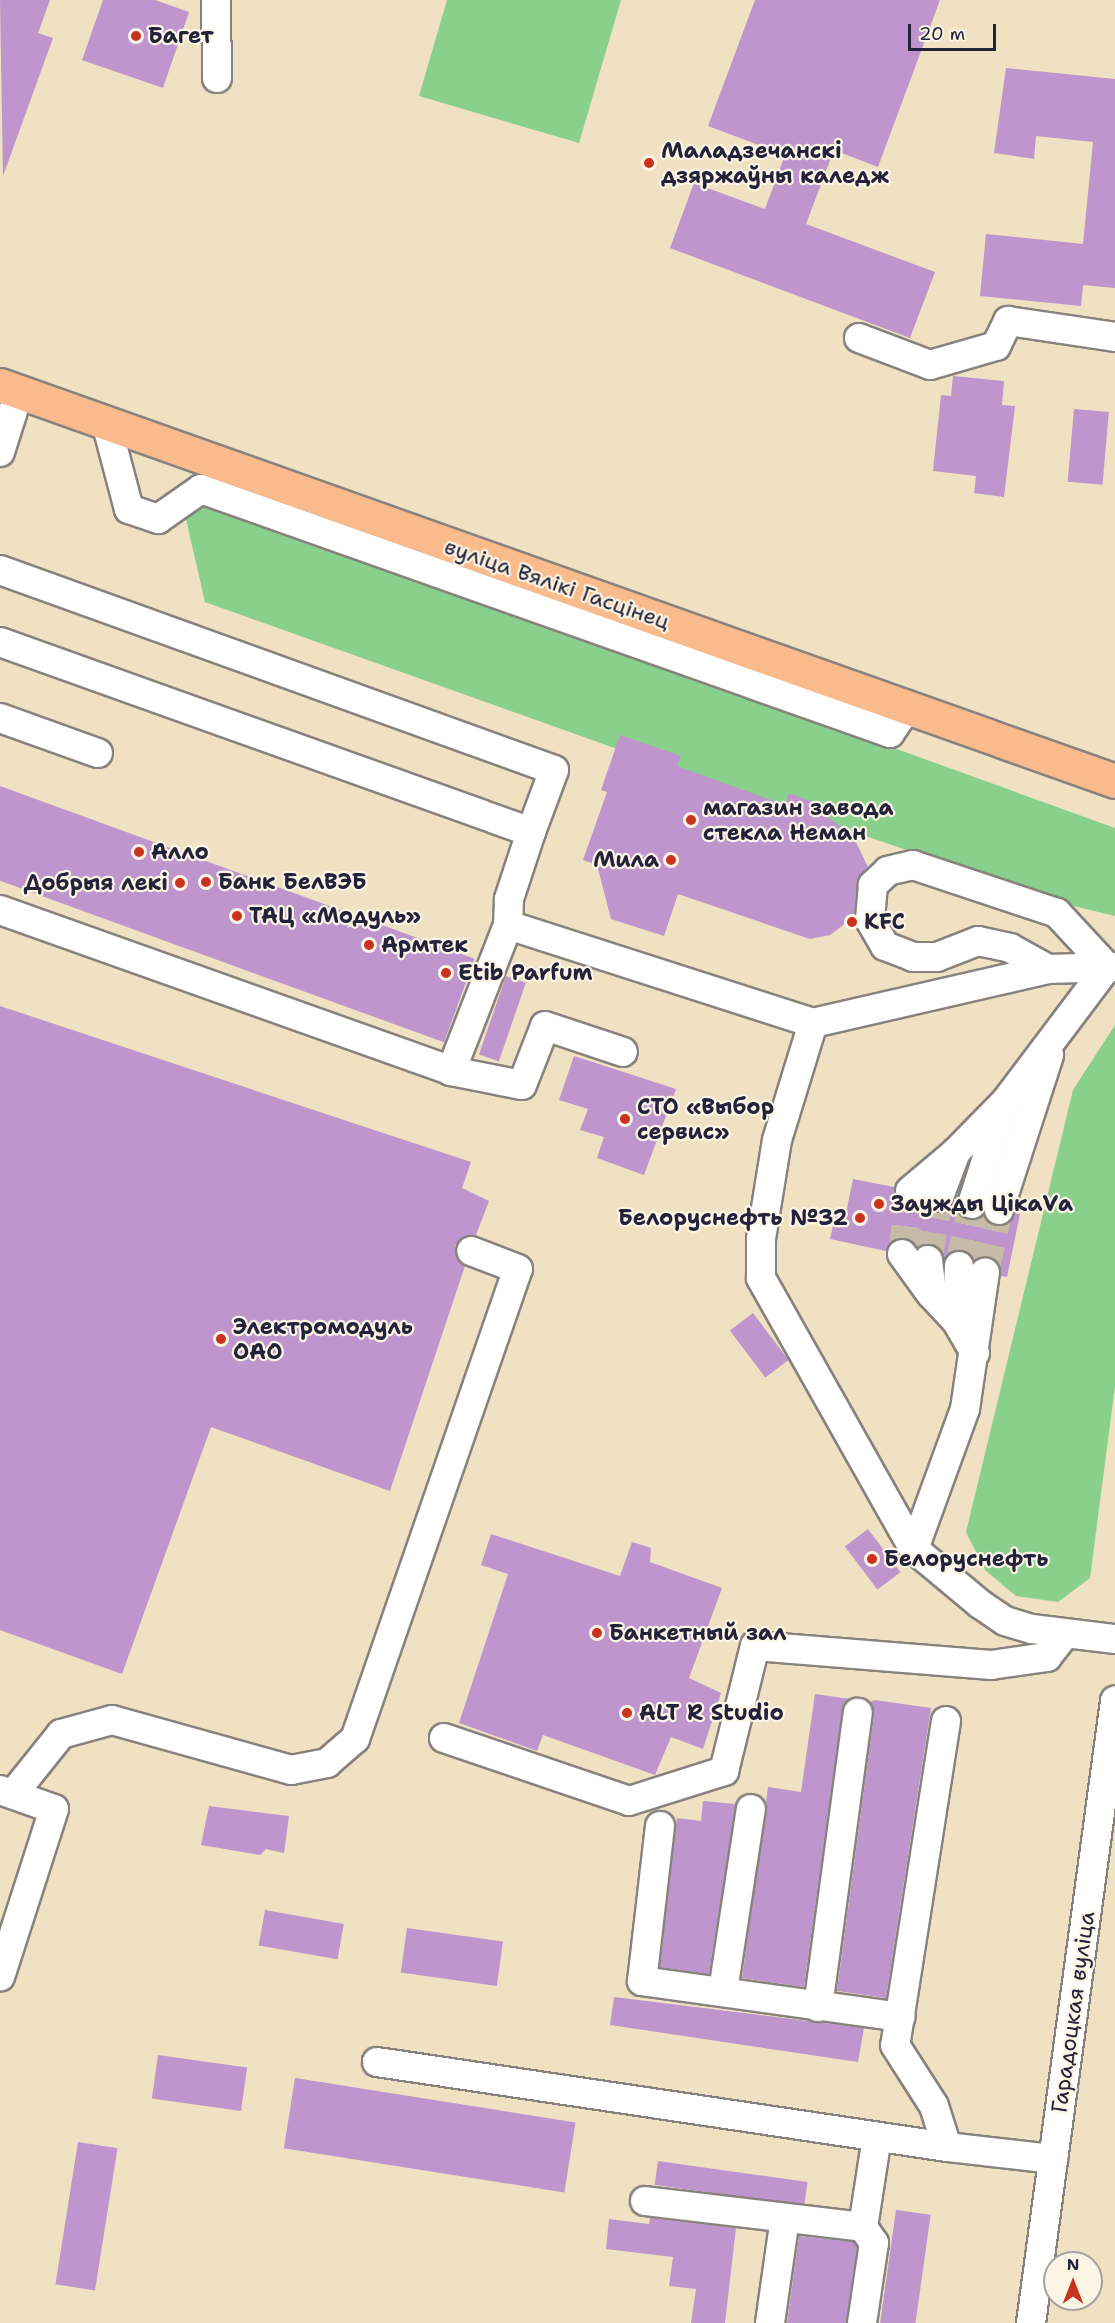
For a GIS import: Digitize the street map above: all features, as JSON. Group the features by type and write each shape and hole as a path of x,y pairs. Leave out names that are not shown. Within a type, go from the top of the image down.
{"main road":[{"name":"вуліца Вялікі Гасцінец","path":"9,388 107,426 1115,781"}],"street":[{"path":"216,0 217,78"},
{"path":"859,338 930,365 996,346 1008,321 1115,337"},
{"path":"0,452 9,388"},
{"path":"107,426 129,509 158,519 201,489 890,733 907,708"},
{"path":"0,570 554,770 509,899 508,926 451,1071"},
{"path":"0,642 531,832"},
{"path":"0,717 98,753"},
{"path":"1048,969 1010,948 978,941 937,957 913,957 885,946 870,920 873,885 888,871 913,865 1057,913 1111,967"},
{"path":"0,910 451,1071 522,1085 545,1026 623,1052"},
{"path":"508,926 813,1023 1048,969 1111,967"},
{"path":"910,1191 956,1152 1006,1101 1057,1030 1111,967"},
{"path":"813,1023 777,1140 761,1239 761,1278 914,1550 980,1604 1005,1621 1065,1634 1115,1639"},
{"path":"999,1210 1057,1030"},
{"path":"972,1204 1006,1101"},
{"path":"939,1197 956,1152"},
{"path":"0,1977 54,1809 6,1792 60,1734 112,1720 291,1770 327,1763 355,1739 518,1269 471,1251"},
{"path":"915,1257 932,1295 957,1322 975,1353"},
{"path":"914,1550 965,1409 975,1353 972,1269 957,1322"},
{"path":"444,1738 629,1801 724,1771 755,1646 991,1665 1047,1657 1065,1634"},
{"name":"Гарадоцкая вуліца","path":"1031,2323 1115,1701"},
{"path":"818,2007 858,1713"},
{"path":"946,1721 895,2045 934,2106 947,2147"},
{"path":"723,1991 751,1809"},
{"path":"660,1826 642,1981 901,2017"},
{"path":"377,2062 877,2137 1053,2159"},
{"path":"862,2323 874,2243 863,2227 877,2137"},
{"path":"645,2201 863,2227"},
{"path":"770,2323 785,2218"}],"green space":[{"path":"447,0 621,0 579,143 419,96"},
{"path":"179,489 1115,828 1115,916 1057,902 718,785 205,602"},
{"path":"1115,1025 1115,1386 1090,1578 1058,1602 1016,1596 985,1570 966,1532 1073,1090"}],"building":[{"path":"0,0 50,0 38,33 53,38 3,176"},
{"name":"Багет","path":"103,0 155,0 189,12 163,88 82,60"},
{"path":"755,0 940,0 878,167 834,150 806,224 935,272 910,338 670,248 694,183 765,209 785,155 708,126"},
{"path":"1006,68 1115,79 1115,288 1083,285 1081,306 980,296 986,234 1083,244 1093,142 1036,136 1034,159 994,153"},
{"path":"953,376 1004,381 1002,405 1015,406 1004,497 974,493 976,476 933,471 941,395 951,396"},
{"path":"1074,409 1109,412 1103,485 1068,482"},
{"path":"620,735 681,756 677,766 785,805 789,793 827,807 825,815 853,836 868,867 857,884 854,917 830,935 810,939 678,894 664,936 611,919 597,865 583,860 607,792 601,790"},
{"name":"ТАЦ «Модуль»","path":"0,786 475,959 444,1042 0,881"},
{"path":"506,976 526,983 499,1061 479,1054"},
{"name":"Электромодуль ОАО","path":"0,1006 471,1162 462,1188 489,1201 476,1235 461,1238 455,1246 458,1261 465,1266 390,1491 211,1427 122,1674 0,1630"},
{"name":"СТО «Выбор сервис»","path":"574,1056 676,1089 644,1175 597,1158 604,1137 580,1130 588,1109 559,1100"},
{"path":"853,1179 894,1187 897,1201 905,1207 923,1201 933,1212 941,1213 956,1201 960,1215 975,1220 984,1215 995,1226 1003,1226 1015,1213 1020,1214 1007,1277 1001,1276 995,1259 987,1256 974,1260 960,1250 944,1259 935,1245 918,1247 908,1239 893,1240 886,1251 830,1239 836,1211 846,1213"},
{"path":"753,1313 789,1360 765,1378 730,1330"},
{"name":"Белоруснефть","path":"868,1529 900,1572 877,1590 845,1546"},
{"name":"Банкетный зал","path":"491,1534 620,1576 632,1542 651,1548 650,1562 722,1588 689,1678 721,1693 703,1749 671,1737 655,1775 543,1735 537,1751 459,1723 508,1574 481,1565"},
{"path":"815,1694 850,1699 842,1711 804,1987 742,1978 768,1787 801,1792"},
{"path":"875,1700 931,1708 886,1998 837,1991 874,1715 870,1702"},
{"path":"703,1801 736,1804 709,1974 660,1967 677,1818 701,1821"},
{"path":"209,1806 289,1816 284,1853 266,1849 260,1855 201,1845"},
{"path":"265,1910 344,1924 338,1959 259,1945"},
{"path":"407,1928 503,1941 497,1986 401,1973"},
{"path":"614,1997 864,2028 858,2062 610,2025"},
{"path":"158,2055 247,2068 241,2111 152,2099"},
{"path":"295,2078 576,2122 564,2193 284,2148"},
{"path":"78,2142 118,2148 95,2290 55,2284"},
{"path":"658,2161 808,2182 804,2206 655,2185"},
{"path":"896,2210 931,2215 915,2323 880,2323"},
{"path":"650,2218 736,2228 725,2323 691,2323 696,2289 669,2286 673,2257 606,2249 609,2219 649,2224"},
{"path":"799,2236 854,2242 857,2247 846,2323 787,2323"}],"tunnel":[{"path":"902,1254 910,1191"},
{"path":"928,1260 939,1197"},
{"path":"959,1266 972,1204"},
{"path":"985,1272 999,1210"}],"place":[{"name":"Багет","path":"136,36"},
{"name":"Маладзечанскі дзяржаўны каледж","path":"649,163"},
{"name":"магазин завода стекла Неман","path":"691,820"},
{"name":"Алло","path":"139,852"},
{"name":"Мила","path":"671,860"},
{"name":"Банк БелВЭБ","path":"206,882"},
{"name":"Добрыя лекі","path":"180,883"},
{"name":"ТАЦ «Модуль»","path":"237,916"},
{"name":"KFC","path":"852,922"},
{"name":"Армтек","path":"369,945"},
{"name":"Etib Parfum","path":"446,973"},
{"name":"СТО «Выбор сервис»","path":"625,1119"},
{"name":"Заужды ЦікаVа","path":"879,1204"},
{"name":"Белоруснефть №32","path":"860,1218"},
{"name":"Электромодуль ОАО","path":"221,1339"},
{"name":"Белоруснефть","path":"872,1559"},
{"name":"Банкетный зал","path":"597,1633"},
{"name":"ALT R Studio","path":"627,1713"}]}
